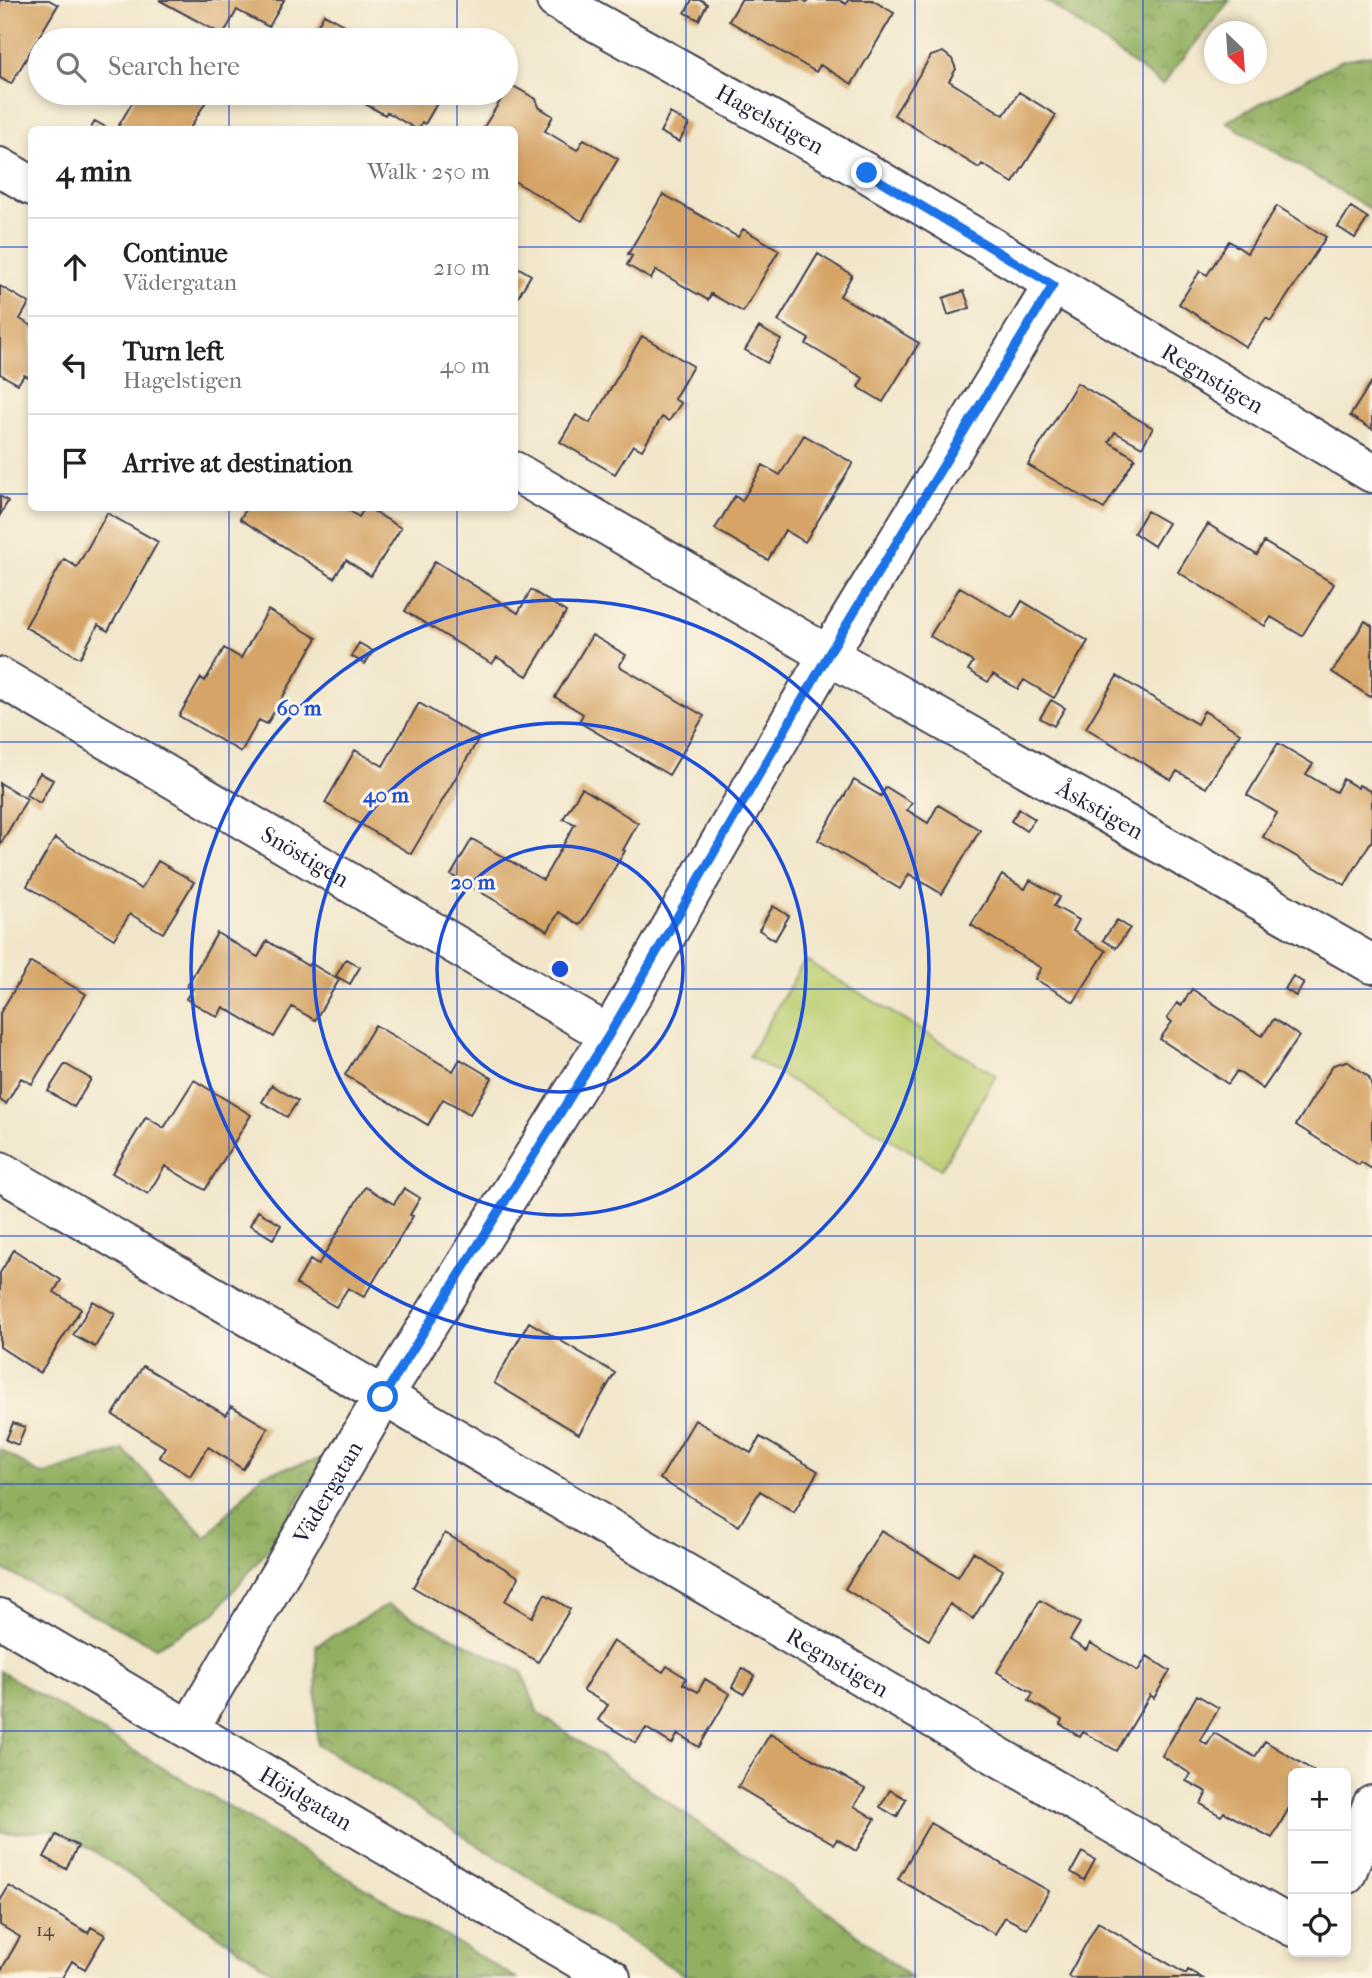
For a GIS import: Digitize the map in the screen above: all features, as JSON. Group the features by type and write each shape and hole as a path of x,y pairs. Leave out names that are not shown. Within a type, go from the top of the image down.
{"street":[{"name":"Hagelstigen","path":"556,0 867,173 1053,285"},
{"path":"0,167 28,184"},
{"name":"Regnstigen","path":"1053,285 1372,473"},
{"name":"Vädergatan","path":"190,1728 383,1397 609,1035 828,655 1053,285"},
{"path":"518,473 828,655"},
{"name":"Åskstigen","path":"828,655 1372,964"},
{"name":"Snöstigen","path":"0,677 609,1035"},
{"path":"0,1171 383,1397"},
{"name":"Regnstigen","path":"383,1397 1189,1870 1288,1924"},
{"name":"Höjdgatan","path":"0,1618 611,1978"},
{"path":"1351,1862 1372,1805"}],"green space":[{"path":"1046,0 1230,0 1213,21 1204,21 1204,32 1162,85"},
{"path":"1372,55 1372,210 1226,122 1342,60"},
{"path":"805,960 996,1075 941,1169 749,1056"},
{"path":"0,1449 41,1475 124,1450 206,1538 263,1474 324,1458 275,1541 214,1614 156,1647 0,1568"},
{"path":"388,1605 522,1672 538,1713 831,1914 911,1978 689,1978 317,1744 316,1645"},
{"path":"0,1671 516,1978 282,1978 91,1849 52,1829 0,1833"}],"building":[{"path":"0,0 49,0 58,5 44,28 28,28 28,55 11,84 0,78"},
{"path":"159,0 284,0 269,27 237,10 227,28 210,28"},
{"path":"692,0 701,0 707,4 699,20 685,13"},
{"path":"741,0 839,0 846,4 848,0 872,0 894,13 852,84 820,65 816,72 729,21"},
{"path":"324,14 350,28 316,28"},
{"path":"943,52 952,59 956,69 949,81 1004,115 1019,92 1056,115 1013,183 982,164 979,168 894,115 931,56"},
{"path":"518,89 536,99 539,107 553,116 545,131 577,150 584,139 618,159 582,221 518,183 518,126 484,126 498,105 518,105"},
{"path":"131,105 204,105 191,126 118,126"},
{"path":"367,105 436,105 425,124 422,122 420,126 411,126 387,112 385,115"},
{"path":"670,113 689,124 679,142 660,132"},
{"path":"663,194 738,237 743,229 779,250 743,312 711,294 708,300 656,270 651,279 627,265 632,256 628,254"},
{"path":"1277,206 1326,237 1271,321 1266,318 1246,347 1179,304 1200,271 1207,275 1229,241 1247,253"},
{"path":"1351,207 1368,218 1355,238 1338,227"},
{"path":"818,254 852,275 840,296 919,343 883,402 858,387 863,378 806,344 809,339 778,321"},
{"path":"518,267 531,275 518,297"},
{"path":"0,286 28,302 20,319 28,324 28,377 24,375 18,384 0,374"},
{"path":"964,291 970,308 948,315 943,298"},
{"path":"759,327 781,340 767,363 745,350"},
{"path":"642,336 693,366 674,399 681,403 669,421 662,417 642,450 633,445 615,474 560,442 576,415 590,423"},
{"path":"1372,381 1372,429 1350,416"},
{"path":"1077,383 1153,428 1142,447 1115,432 1109,442 1135,458 1104,509 1028,465"},
{"path":"804,435 853,463 805,542 785,530 768,560 715,529 735,496 742,501 763,465 780,475"},
{"path":"0,496 8,501 0,515"},
{"path":"245,511 350,511 359,517 363,511 373,511 401,528 371,576 346,560 334,578 240,519"},
{"path":"1147,511 1168,523 1154,546 1134,533"},
{"path":"107,513 158,542 108,631 98,625 80,658 25,627 64,559 77,567"},
{"path":"1208,524 1257,555 1264,542 1334,584 1302,636 1271,617 1265,626 1178,572"},
{"path":"435,561 518,613 531,590 566,612 527,676 497,657 492,664 405,611"},
{"path":"960,587 1012,618 1022,601 1088,641 1054,698 1024,680 1018,689 993,674 988,682 968,670 973,662 930,636"},
{"path":"268,610 317,638 267,724 259,720 241,752 179,716 201,678 205,681 224,648 241,658"},
{"path":"1365,621 1372,626 1372,698 1332,672"},
{"path":"592,635 626,655 619,666 704,716 669,775 579,722 583,714 555,697"},
{"path":"359,643 373,651 365,664 351,656"},
{"path":"1117,676 1197,724 1204,711 1240,733 1206,788 1177,771 1171,780 1086,728"},
{"path":"1051,700 1065,708 1054,726 1040,718"},
{"path":"419,703 479,738 411,854 325,803 355,750 383,766"},
{"path":"1278,743 1313,764 1306,774 1336,792 1343,779 1372,792 1372,840 1345,885 1263,837 1277,813 1247,795"},
{"path":"40,773 53,780 40,803 26,795"},
{"path":"854,780 881,796 886,787 912,803 907,810 928,823 938,805 980,830 942,894 909,874 900,889 818,840"},
{"path":"0,783 27,799 0,845"},
{"path":"582,788 638,823 623,850 625,851 580,925 559,912 548,931 451,875 472,839 543,880 575,824 563,819"},
{"path":"1019,809 1035,819 1026,831 1011,821"},
{"path":"55,838 141,889 158,861 194,882 163,933 130,914 114,939 27,886"},
{"path":"1002,875 1025,889 1030,880 1060,897 1054,906 1079,920 1073,931 1106,951 1074,1002 1035,979 1041,968 971,925"},
{"path":"773,906 789,916 775,940 759,930"},
{"path":"1117,920 1130,928 1116,948 1103,940"},
{"path":"217,933 258,957 267,941 308,966 310,963 339,980 315,1020 292,1007 274,1037 223,1007 218,1017 186,999 192,989 187,986"},
{"path":"346,959 360,967 350,984 336,976"},
{"path":"31,962 86,994 32,1084 21,1078 6,1104 0,1100 0,1013"},
{"path":"1293,976 1304,983 1296,996 1285,989"},
{"path":"1192,989 1262,1036 1274,1019 1299,1036 1263,1089 1237,1071 1228,1084 1160,1039 1172,1022 1167,1018 1177,1003 1181,1006"},
{"path":"375,1025 453,1071 460,1059 492,1078 470,1114 443,1099 428,1125 345,1075"},
{"path":"1347,1061 1369,1077 1372,1087 1372,1169 1361,1162 1359,1165 1296,1125 1333,1065"},
{"path":"65,1064 91,1079 74,1107 48,1091"},
{"path":"194,1080 251,1115 205,1190 165,1166 148,1194 112,1173 146,1117 164,1128"},
{"path":"272,1085 298,1101 287,1117 262,1102"},
{"path":"365,1187 394,1204 404,1188 420,1198 410,1215 413,1216 364,1297 348,1288 336,1307 296,1284 310,1260 318,1265"},
{"path":"258,1211 281,1225 273,1239 250,1225"},
{"path":"14,1250 61,1280 54,1292 81,1309 40,1373 0,1347 0,1273"},
{"path":"93,1301 115,1314 95,1347 73,1335"},
{"path":"529,1322 615,1373 579,1434 494,1383"},
{"path":"143,1366 226,1415 231,1406 268,1428 243,1469 208,1447 190,1476 159,1457 165,1447 113,1415"},
{"path":"695,1420 751,1453 760,1437 818,1471 794,1512 760,1491 739,1526 660,1479"},
{"path":"13,1423 25,1427 18,1445 6,1440"},
{"path":"881,1530 958,1577 973,1552 1003,1570 973,1619 950,1604 929,1640 845,1589"},
{"path":"445,1533 519,1577 505,1601 532,1617 545,1594 570,1609 538,1662 413,1587"},
{"path":"1040,1600 1080,1623 1070,1640 1086,1650 1090,1643 1138,1671 1147,1656 1170,1671 1154,1698 1150,1695 1117,1751 1083,1732 1080,1737 1060,1724 1062,1720 1029,1701 1033,1693 997,1672"},
{"path":"613,1641 663,1672 667,1666 686,1678 683,1684 698,1692 705,1679 730,1694 699,1747 678,1734 672,1744 646,1728 636,1743 598,1720 608,1705 583,1690"},
{"path":"742,1668 755,1676 744,1694 732,1687"},
{"path":"1197,1695 1219,1708 1200,1740 1207,1745 1214,1733 1255,1757 1265,1741 1309,1768 1288,1768 1288,1810 1272,1838 1224,1812 1221,1816 1201,1804 1207,1792 1186,1781 1191,1774 1162,1756"},
{"path":"770,1734 865,1789 854,1806 875,1819 856,1851 837,1839 834,1844 738,1787"},
{"path":"890,1790 906,1799 897,1817 880,1807"},
{"path":"930,1823 1049,1891 1027,1929 1005,1917 995,1934 898,1879"},
{"path":"56,1835 78,1846 66,1869 44,1857"},
{"path":"1082,1852 1095,1860 1084,1880 1071,1872"},
{"path":"9,1886 88,1933 91,1927 105,1935 85,1969 72,1961 62,1978 0,1978 0,1972 20,1937 0,1925 0,1901"},
{"path":"1098,1922 1186,1974 1188,1970 1202,1978 1071,1978 1068,1976"}],"route":[{"path":"383,1397 609,1035 828,655 1053,285 867,173"}]}
